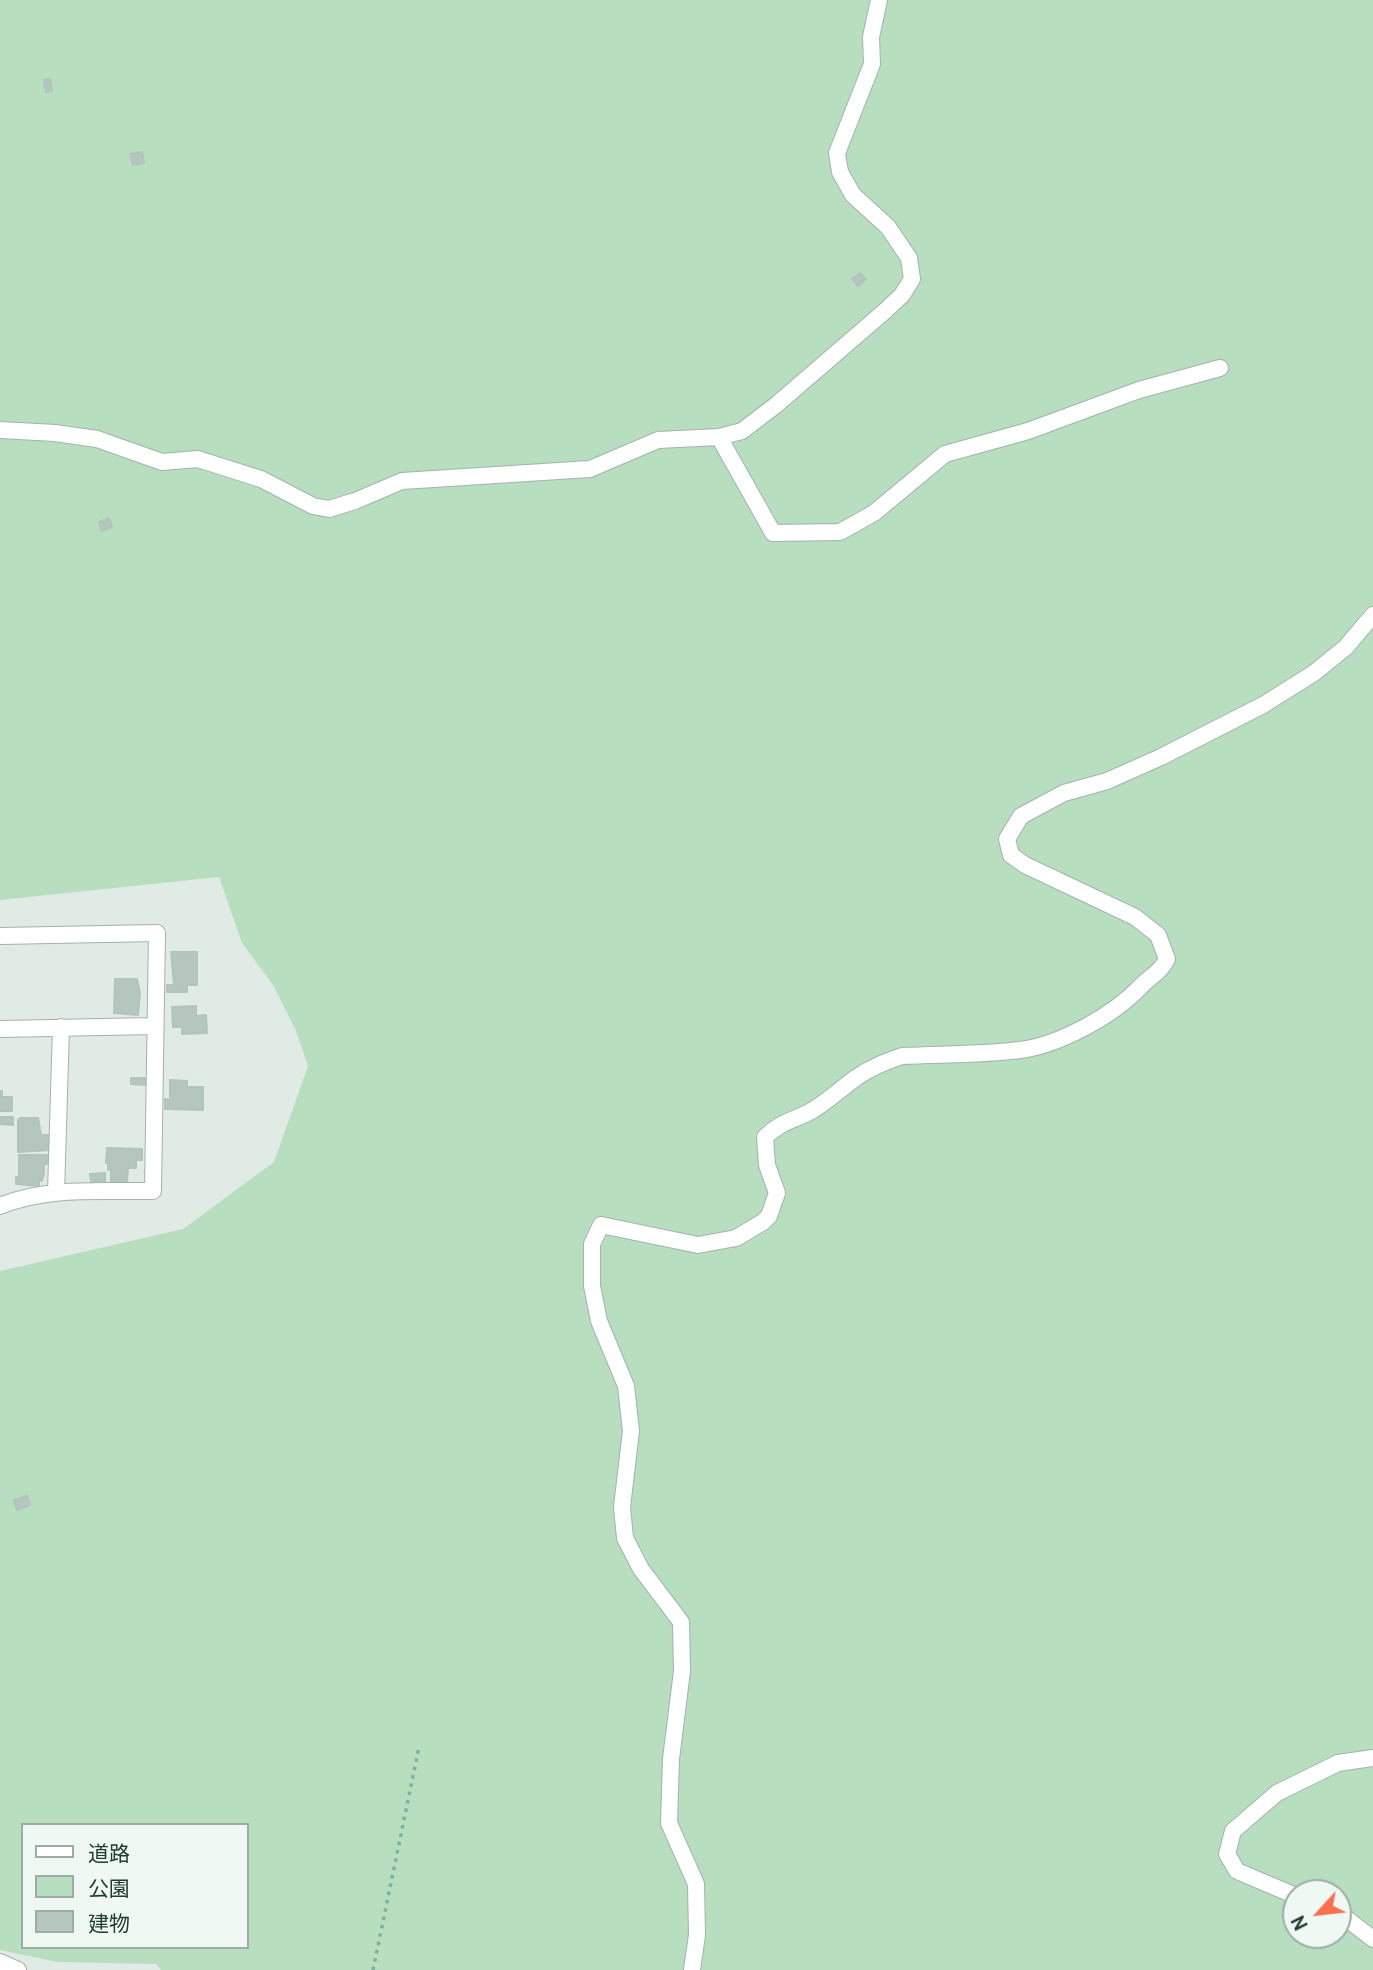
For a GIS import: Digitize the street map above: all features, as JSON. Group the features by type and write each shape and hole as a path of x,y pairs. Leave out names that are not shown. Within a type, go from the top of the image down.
{"street":[{"path":"0,430 97,439 162,462 198,458 261,479 313,506 329,509 355,502 402,481 590,469 657,440 719,437 743,431 902,295 912,279 909,258 888,227 853,195 840,172 837,153 873,64 871,37 879,0"},
{"path":"719,437 773,533 840,532 874,513 945,454 1028,431 1139,390 1220,368"},
{"path":"692,1970 697,1935 696,1884 669,1823 671,1759 682,1671 681,1622 641,1569 625,1538 622,1507 631,1431 626,1386 598,1321 592,1286 592,1244 601,1225 698,1245 736,1238 769,1216 777,1193 767,1165 765,1137 779,1123 810,1111 839,1094 858,1077 890,1060 902,1056 1022,1050 1065,1037 1102,1017 1138,991 1162,970 1167,959 1158,934 1135,917 1025,865 1011,855 1007,839 1015,823 1021,816 1064,793 1107,781 1263,705 1314,673 1346,647 1373,615"},
{"path":"0,936 157,933 153,1191 56,1193 14,1200 0,1206"},
{"path":"0,1029 154,1026"},
{"path":"56,1193 61,1027"},
{"path":"1282,1890 1237,1871 1227,1854 1233,1831 1277,1793 1338,1763 1373,1758"},
{"path":"1352,1923 1373,1939"},
{"path":"0,1962 18,1970"}],"path":[{"path":"373,1970 419,1747"}],"green space":[{"path":"0,0 1373,0 1373,1970 161,1970 156,1964 57,1962 0,1950 0,1271 183,1229 274,1162 308,1066 296,1031 273,985 242,943 219,877 0,900"}],"building":[{"path":"50,79 52,91 46,92 44,80"},
{"path":"142,152 144,163 133,165 130,154"},
{"path":"860,273 866,279 858,286 852,279"},
{"path":"109,518 112,527 102,531 99,522"},
{"path":"171,952 197,952 197,985 187,985 187,992 167,992 167,985 174,985"},
{"path":"115,979 137,979 140,993 138,1015 114,1013"},
{"path":"196,1006 196,1016 206,1015 207,1033 182,1034 182,1027 173,1027 172,1007"},
{"path":"131,1078 145,1078 145,1085 131,1084"},
{"path":"170,1080 187,1081 187,1087 203,1087 203,1110 165,1109 165,1099 170,1100"},
{"path":"0,1091 2,1097 12,1097 12,1111 0,1111"},
{"path":"0,1117 13,1117 13,1125 0,1124"},
{"path":"20,1118 38,1118 41,1135 50,1135 50,1150 18,1152"},
{"path":"107,1148 142,1149 142,1160 136,1160 136,1168 128,1168 127,1181 111,1182 111,1169 108,1170 106,1163"},
{"path":"19,1155 49,1155 39,1186 16,1184 16,1177 19,1177"},
{"path":"105,1173 105,1181 91,1182 90,1174"},
{"path":"27,1496 30,1505 17,1510 14,1500"}]}
